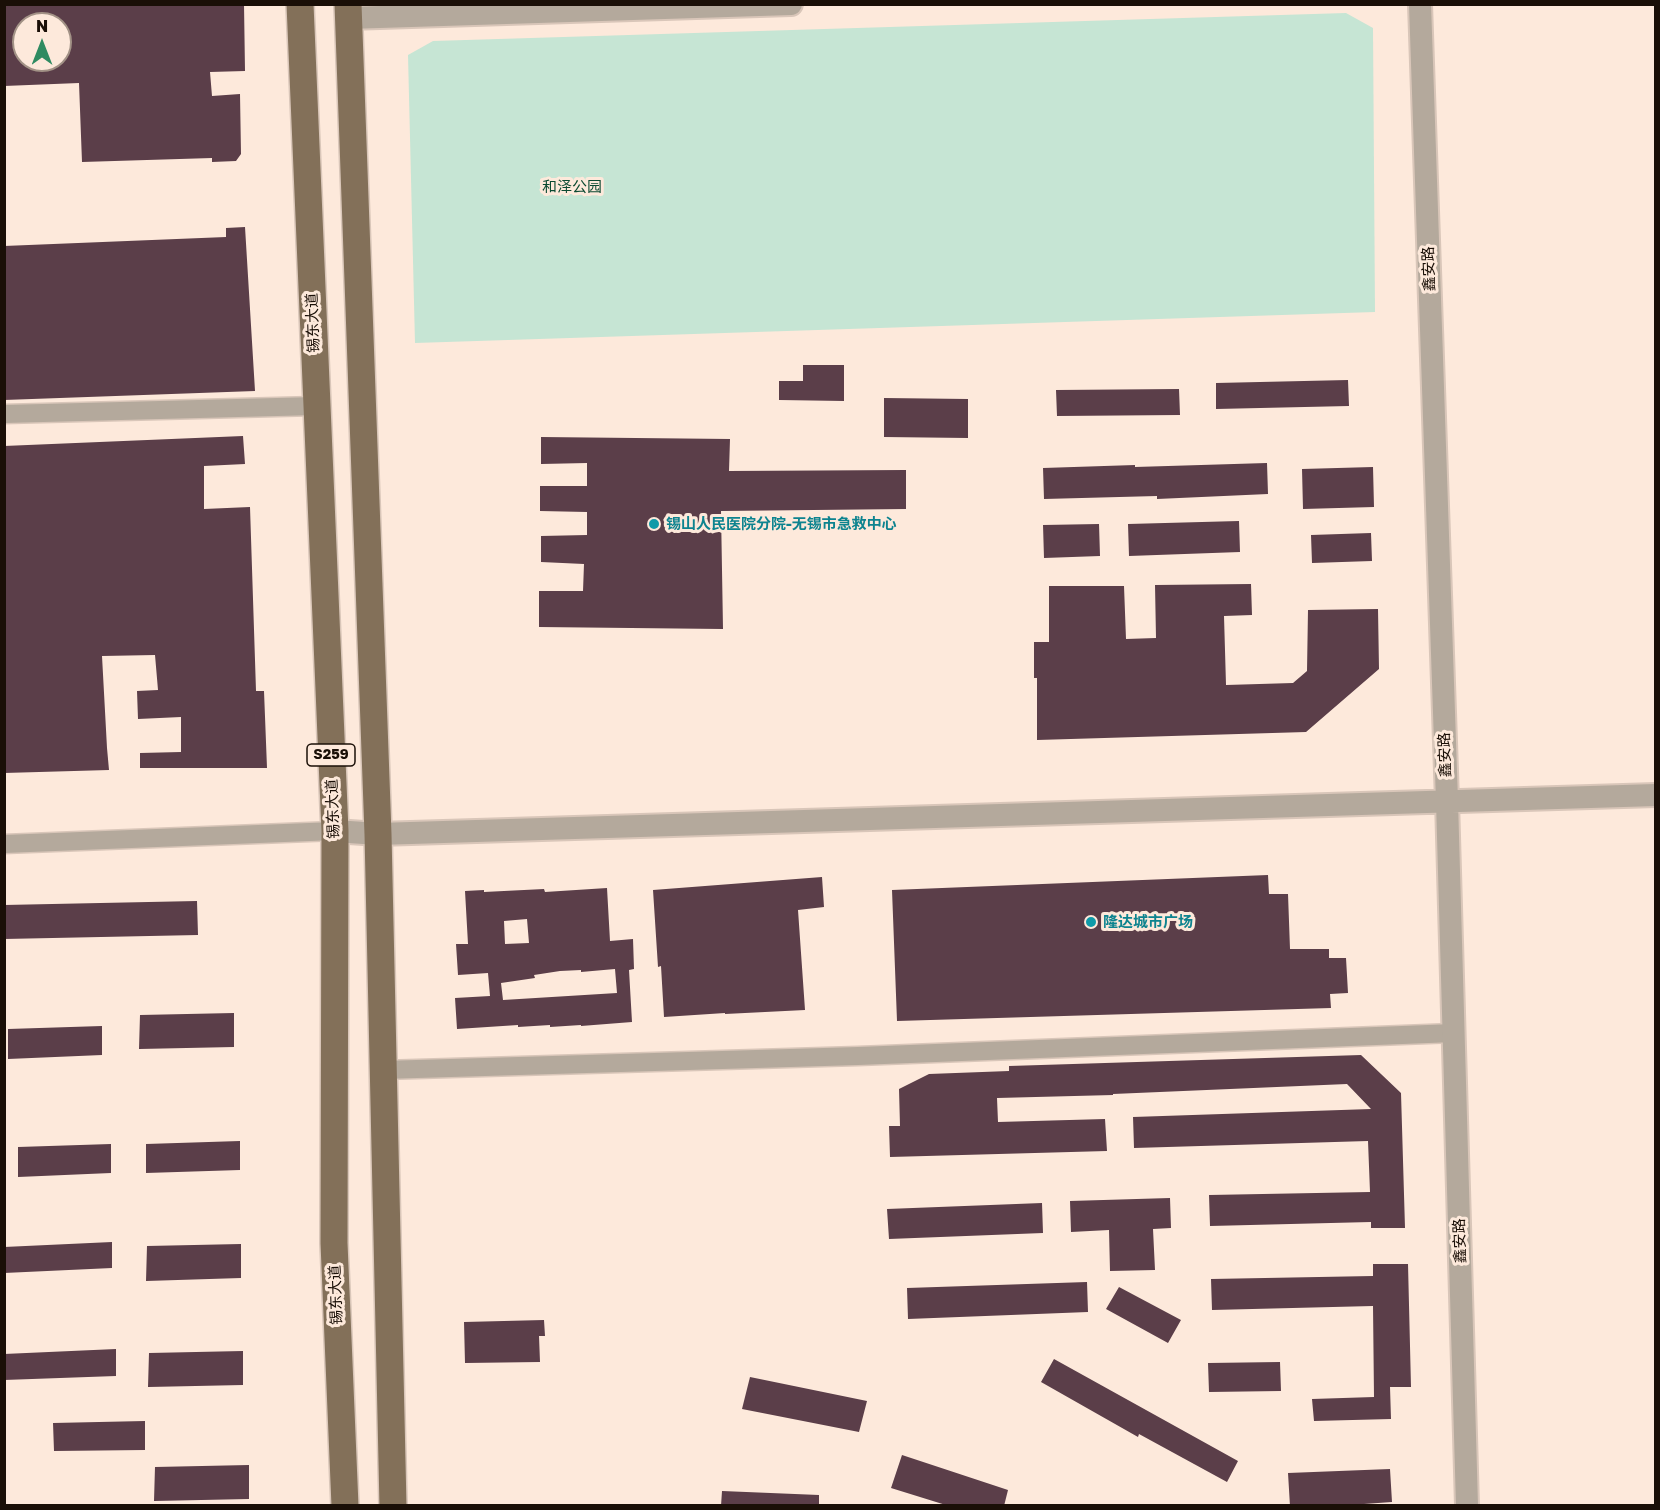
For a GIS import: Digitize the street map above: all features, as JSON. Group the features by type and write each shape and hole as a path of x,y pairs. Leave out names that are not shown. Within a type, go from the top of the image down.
{"main road":[{"name":"锡东大道","path":"300,4 334,831 334,1243 345,1506"},
{"name":"S259","path":"348,11 378,834 393,1506"}],"street":[{"path":"348,11 791,4"},
{"name":"鑫安路","path":"1420,4 1447,801 1467,1506"},
{"path":"4,414 316,406"},
{"path":"4,844 334,831 378,834 1656,795"},
{"path":"383,1070 858,1056 1454,1034"}],"green space":[{"name":"和泽公园","path":"1346,13 1373,28 1375,312 415,343 408,55 433,41"}],"building":[{"path":"4,4 244,4 245,71 210,72 212,96 240,94 241,154 236,161 212,162 212,158 82,162 79,83 4,86"},
{"path":"245,227 255,391 4,400 4,246 226,237 226,228"},
{"path":"803,365 844,365 844,401 779,400 779,381 803,381"},
{"path":"1348,380 1349,406 1216,409 1216,383"},
{"path":"1179,389 1180,415 1057,416 1056,390"},
{"path":"884,398 968,399 968,438 884,437"},
{"path":"243,436 245,464 204,466 204,509 250,507 256,691 264,691 267,768 140,768 140,753 181,752 181,717 138,719 137,691 158,690 155,655 102,656 109,770 4,773 4,446"},
{"name":"锡山人民医院分院-无锡市急救中心","path":"541,437 730,439 729,471 906,470 906,509 721,511 723,629 539,627 539,591 583,591 584,564 541,562 541,536 587,535 587,512 540,511 540,486 587,486 587,463 541,464"},
{"path":"1267,463 1268,494 1157,499 1157,496 1044,499 1043,468"},
{"path":"1373,467 1374,507 1303,509 1302,469"},
{"path":"1239,521 1240,552 1129,556 1128,524"},
{"path":"1099,524 1100,556 1044,558 1043,525"},
{"path":"1371,533 1372,561 1312,563 1311,535"},
{"path":"1251,584 1252,615 1224,616 1226,685 1293,683 1307,671 1308,610 1378,609 1379,669 1306,732 1037,740 1037,678 1034,678 1034,642 1049,642 1049,586 1124,586 1126,639 1156,638 1155,585"},
{"name":"隆达城市广场","path":"1268,875 1269,894 1288,894 1290,949 1329,949 1329,958 1346,958 1348,993 1330,994 1331,1008 897,1021 892,890"},
{"path":"822,877 824,907 798,910 805,1010 664,1017 653,890"},
{"path":"607,888 610,941 633,939 634,969 629,970 632,1022 581,1026 518,1027 518,1025 457,1029 455,998 490,996 488,973 458,975 456,944 468,944 465,891 544,889 545,892","holes":["527,919 529,943 505,944 504,921","615,969 617,993 503,1000 501,983 535,978 534,975 560,971"]},
{"path":"197,901 198,935 4,939 4,905"},
{"path":"234,1013 234,1047 139,1049 140,1015"},
{"path":"102,1026 102,1055 8,1059 8,1029"},
{"path":"1361,1055 1401,1093 1405,1228 1371,1228 1371,1222 1210,1226 1209,1195 1370,1192 1368,1141 1134,1148 1133,1117 1371,1109 1347,1084 997,1098 998,1122 1105,1119 1107,1151 890,1157 889,1126 900,1126 899,1089 929,1074 1009,1071 1009,1066"},
{"path":"240,1141 240,1170 146,1173 146,1144"},
{"path":"111,1144 111,1173 18,1177 18,1147"},
{"path":"1170,1198 1171,1228 1153,1229 1155,1270 1110,1271 1109,1230 1071,1232 1070,1201"},
{"path":"1042,1203 1043,1233 889,1239 887,1209"},
{"path":"112,1242 112,1268 4,1273 4,1247"},
{"path":"241,1244 241,1278 146,1281 147,1246"},
{"path":"1373,1264 1408,1264 1411,1387 1390,1387 1391,1419 1314,1421 1312,1399 1374,1397 1373,1306 1212,1310 1211,1279 1373,1276"},
{"path":"1087,1282 1088,1312 908,1319 907,1288"},
{"path":"1119,1287 1181,1320 1168,1343 1106,1309"},
{"path":"544,1320 545,1336 539,1336 540,1362 465,1363 464,1322"},
{"path":"116,1349 116,1376 4,1380 4,1354"},
{"path":"243,1351 243,1385 148,1387 149,1353"},
{"path":"1054,1359 1238,1461 1227,1482 1139,1434 1138,1437 1041,1382"},
{"path":"1280,1362 1281,1391 1209,1392 1208,1363"},
{"path":"750,1377 867,1401 859,1432 742,1409"},
{"path":"145,1421 145,1450 54,1451 53,1423"},
{"path":"902,1455 1008,1490 1004,1506 949,1506 891,1488"},
{"path":"249,1465 249,1499 154,1501 155,1467"},
{"path":"1390,1469 1392,1502 1336,1506 1290,1506 1288,1473"},
{"path":"722,1491 819,1495 819,1506 721,1506"}],"place":[{"name":"锡山人民医院分院-无锡市急救中心","path":"654,524"},
{"name":"隆达城市广场","path":"1091,922"}]}
